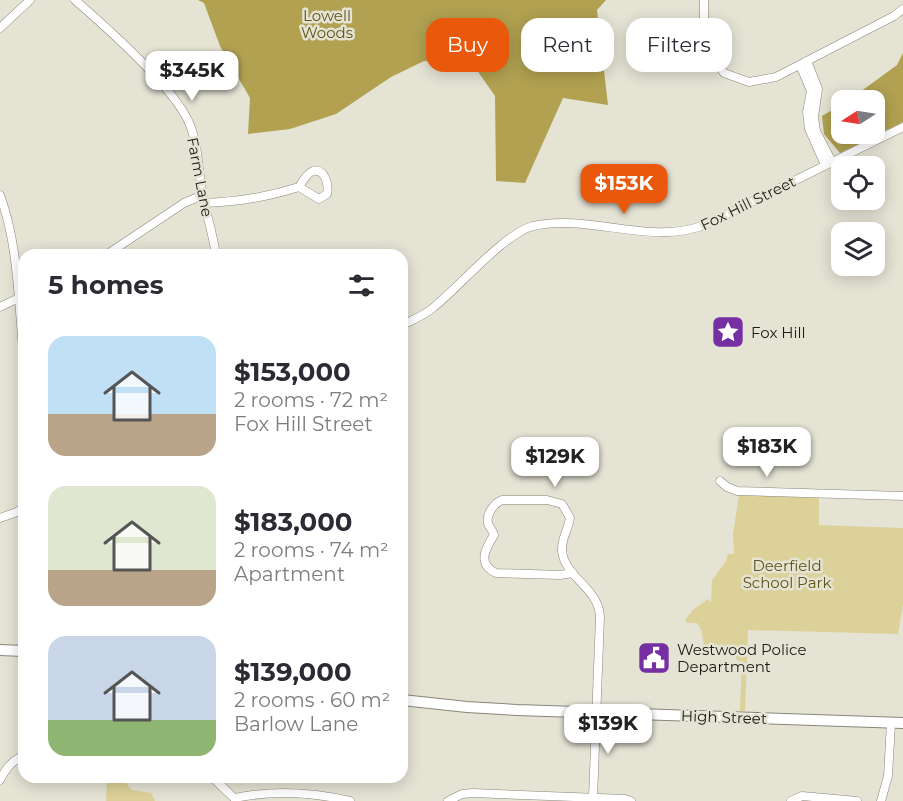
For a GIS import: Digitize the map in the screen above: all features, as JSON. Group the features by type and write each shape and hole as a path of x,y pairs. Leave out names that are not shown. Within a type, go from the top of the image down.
{"main road":[{"path":"0,650 18,651"},
{"name":"High Street","path":"408,701 466,707 903,723"}],"street":[{"path":"0,28 30,0"},
{"name":"Farm Lane","path":"75,0 148,70 184,112 195,144 203,199 215,249"},
{"path":"704,0 706,45 717,66 724,73 749,82 776,77 903,9"},
{"path":"803,63 818,89 814,117 816,131 829,163"},
{"name":"Fox Hill Street","path":"408,322 432,309 507,240 530,227 579,223 669,233 686,231 709,223 903,127"},
{"path":"115,249 184,204 203,199 228,202 281,193 299,187"},
{"path":"0,195 7,213 18,272"},
{"path":"0,307 18,299"},
{"path":"720,481 727,487 737,490 903,496"},
{"path":"573,573 560,575 496,573 489,569 485,564 486,547 494,535 489,525 489,516 497,502 547,500 562,504 570,518 563,541 563,554 573,573 593,596 600,611 593,798"},
{"path":"0,518 18,511"},
{"path":"881,801 888,776 891,723"},
{"path":"0,780 4,770 18,758"},
{"path":"219,783 236,799 255,794 288,792 350,801"},
{"path":"448,801 462,794 473,793 631,801"},
{"path":"791,801 802,796 857,801"}],"green space":[{"name":"Lowell Woods","path":"198,0 606,0 597,10 598,18 521,18 521,72 604,72 608,105 563,98 525,183 496,181 495,96 478,72 509,72 509,18 426,18 426,61 391,77 336,114 290,129 248,134 250,98 220,46 204,3"},
{"path":"903,53 903,122 885,131 885,90 863,90 897,65"},
{"path":"831,111 831,142 824,134 822,116"},
{"path":"832,144 858,144 840,153"},
{"name":"Deerfield School Park","path":"739,495 819,498 819,525 903,528 903,604 898,634 748,630 745,711 740,711 742,656 741,662 727,649 704,645 701,629 697,623 686,623 685,620 693,610 708,599 711,602 712,580 726,561 728,554 734,554 733,534"},
{"path":"107,783 126,783 131,790 151,793 155,801 106,801"}],"place":[{"name":"Fox Hill","path":"728,332"},
{"name":"Westwood Police Department","path":"654,658"}]}
